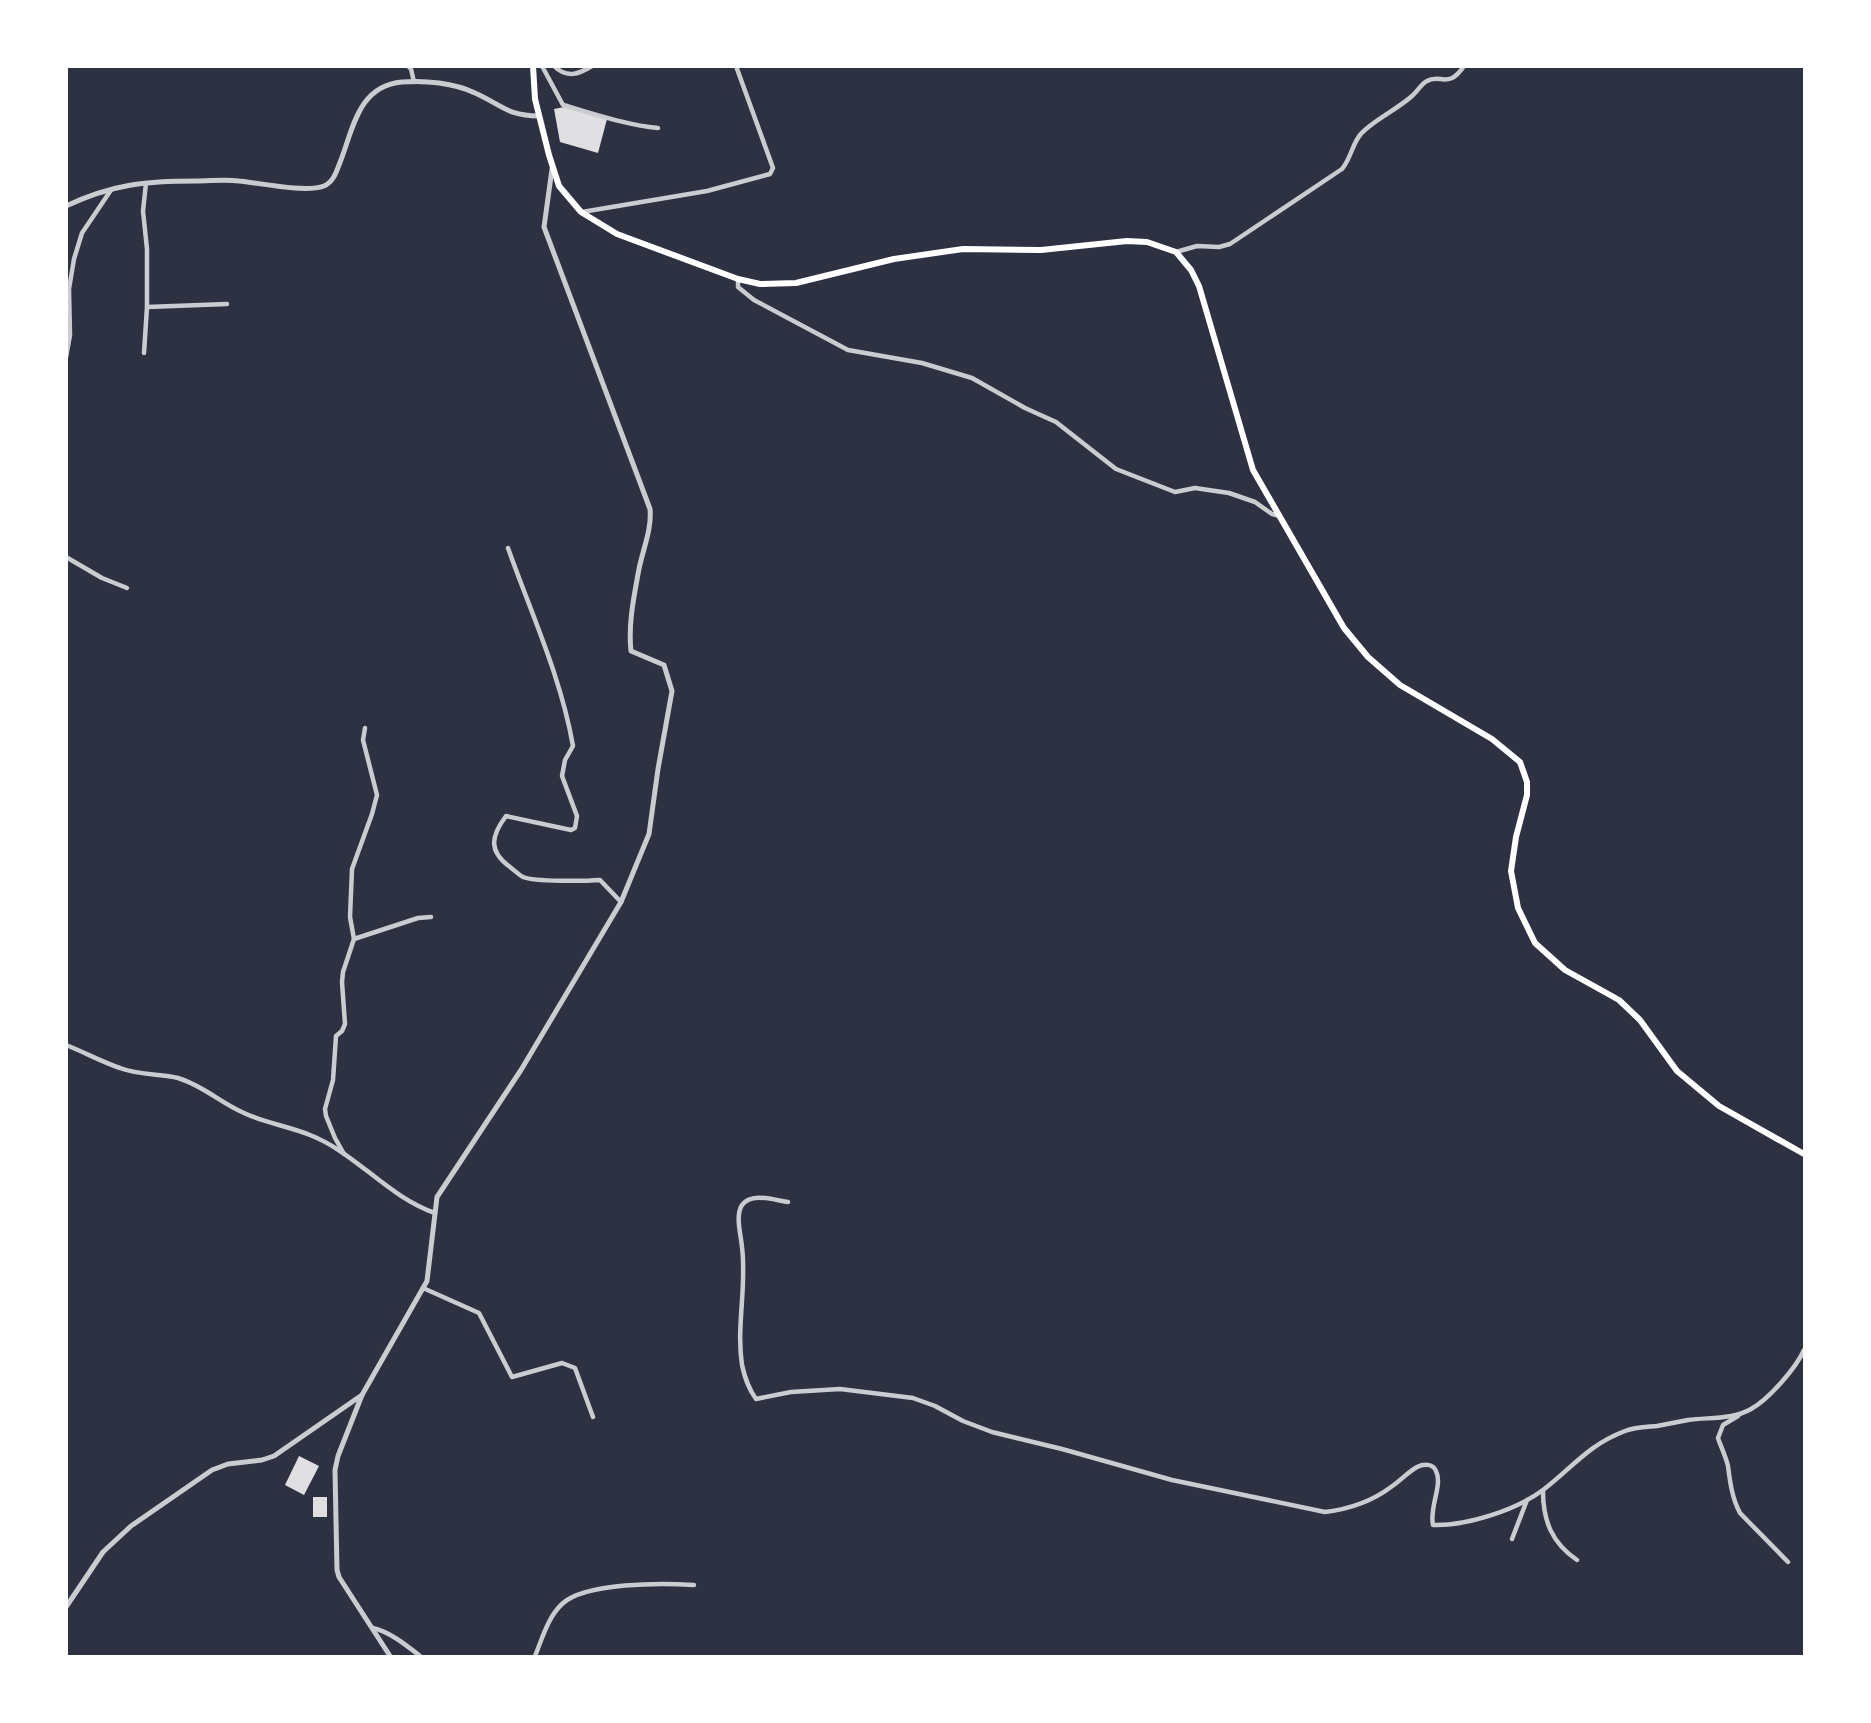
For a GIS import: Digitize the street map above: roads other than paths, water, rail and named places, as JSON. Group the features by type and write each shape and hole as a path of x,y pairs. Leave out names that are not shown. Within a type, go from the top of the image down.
{"main road":[{"path":"533,66 535,99 552,166 559,186 581,212 617,234 738,279 760,284 796,283 894,259 963,249 1041,250 1115,241 1147,242 1176,252 1191,270 1199,286 1253,470 1344,628 1368,657 1401,685 1492,739 1520,762 1527,782 1527,795 1516,837 1511,872 1518,908 1535,943 1565,970 1619,1000 1640,1020 1677,1071 1719,1106 1804,1154"}],"street":[{"path":"408,66 414,82"},
{"path":"542,66 564,105 633,125 658,128"},
{"path":"554,66 565,74 573,75 593,66"},
{"path":"581,212 707,191 769,174 773,168 736,66"},
{"path":"1176,252 1197,246 1219,247 1230,244 1342,169 1361,134 1412,96 1424,82 1429,79 1451,79 1459,74 1464,66"},
{"path":"66,205 113,187 146,182 235,180 307,188 323,186 335,175 362,103 382,87 399,82 450,85 473,92 511,113 539,116"},
{"path":"390,1657 337,1570 335,1470 338,1456 362,1395 427,1281 438,1197 521,1070 621,902 649,834 672,691 664,665 631,651 629,630 639,569 651,521 650,509 544,227 552,166"},
{"path":"144,353 147,307 143,211 146,182"},
{"path":"66,357 70,335 68,289 74,259 82,233 113,187"},
{"path":"738,279 738,287 754,300 849,350 922,363 972,378 1056,422 1116,469 1175,492 1195,488 1229,493 1255,502 1272,514 1280,516"},
{"path":"147,307 227,304"},
{"path":"508,548 568,717 573,746 565,760 562,776 577,816 575,828 570,830 506,816 497,829 494,845 501,860 524,878 600,880 621,902"},
{"path":"66,557 102,578 127,588"},
{"path":"344,1154 327,1122 326,1109 332,1085 336,1036 345,1024 342,982 354,939 350,917 352,869 377,795 363,740 365,728"},
{"path":"354,939 418,918 431,917"},
{"path":"66,1045 121,1069 179,1079 268,1124 310,1135 353,1159 375,1178 419,1208 435,1213"},
{"path":"788,1202 757,1198 748,1200 741,1207 738,1218 744,1269 740,1340 748,1388 756,1399 791,1392 841,1390 913,1398 992,1433 1062,1449 1172,1480 1325,1512 1347,1510 1367,1501 1426,1464 1433,1466 1438,1479 1432,1509 1433,1524 1446,1525 1468,1521 1505,1510 1543,1490 1594,1446 1619,1433 1630,1429 1714,1418 1751,1409 1779,1385 1798,1363 1804,1350"},
{"path":"423,1288 479,1313 512,1377 562,1363 575,1368 593,1417"},
{"path":"66,1607 103,1552 131,1526 212,1470 228,1464 274,1456 362,1395"},
{"path":"1744,1411 1723,1425 1718,1438 1728,1464 1728,1477 1735,1504 1740,1513 1788,1562"},
{"path":"1543,1490 1543,1507 1554,1537 1564,1551 1577,1560"},
{"path":"1512,1539 1528,1499"},
{"path":"535,1657 553,1616 563,1602 616,1585 694,1585"},
{"path":"373,1628 393,1636 420,1657"}]}
